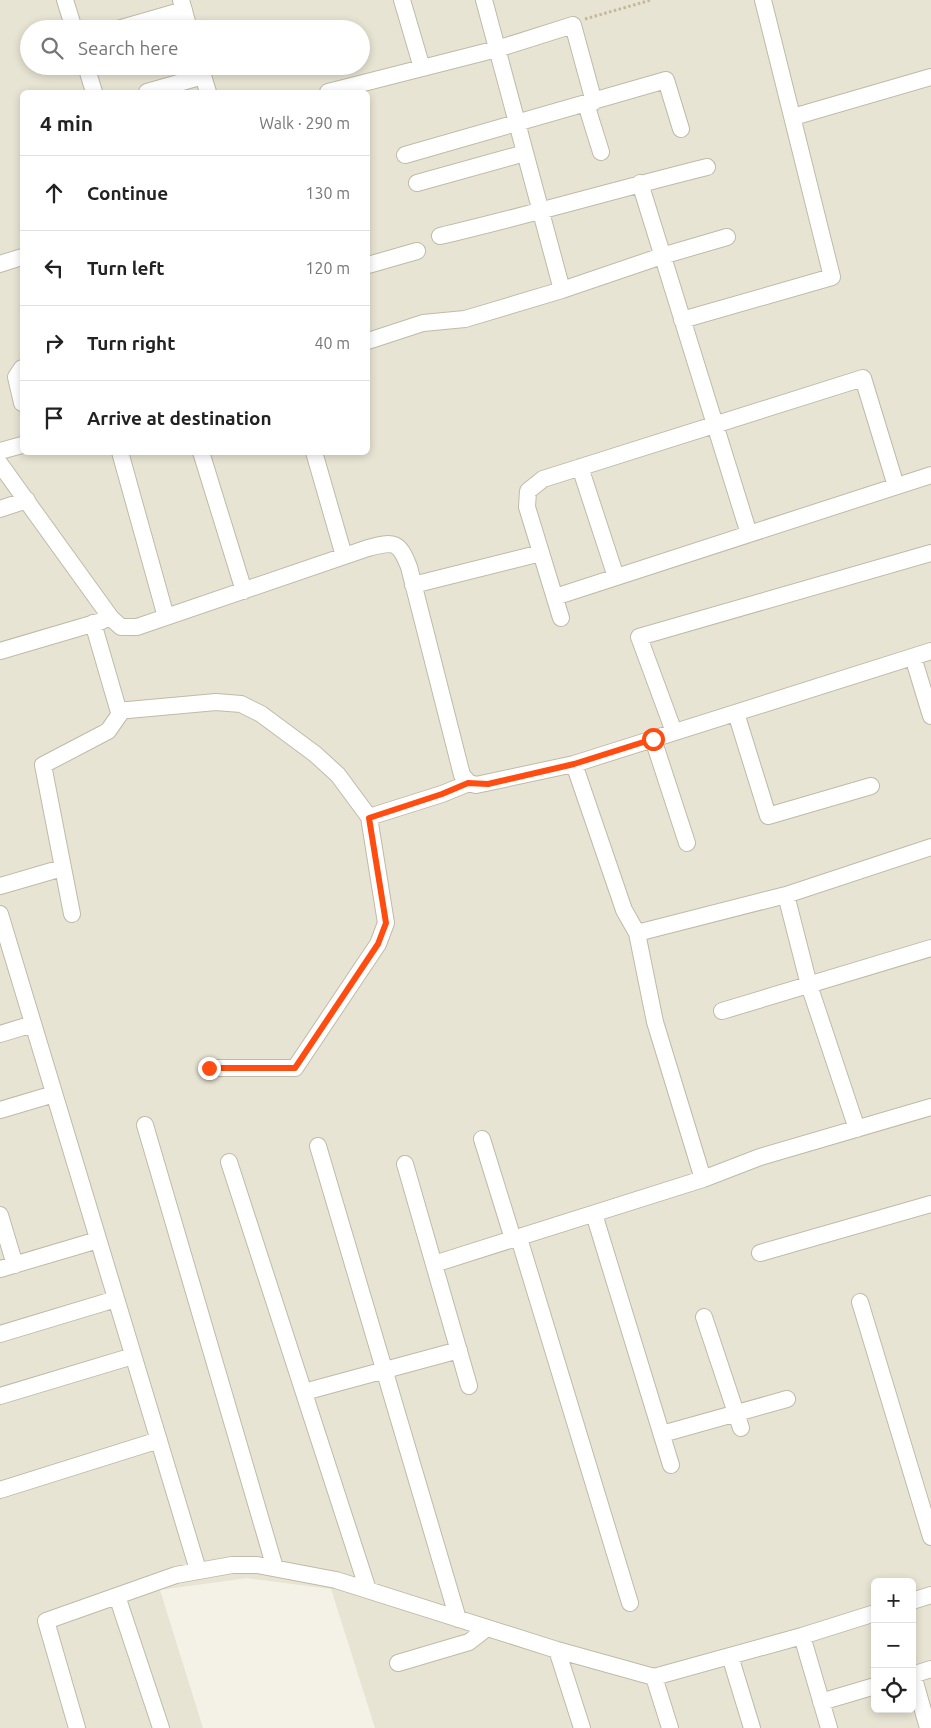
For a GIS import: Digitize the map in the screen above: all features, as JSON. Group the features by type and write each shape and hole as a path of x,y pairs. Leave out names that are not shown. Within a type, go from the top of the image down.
{"street":[{"path":"65,0 71,20"},
{"path":"402,0 422,68"},
{"path":"484,0 562,290"},
{"path":"682,320 832,277 762,0"},
{"path":"142,20 183,5 187,20"},
{"path":"336,90 497,49 573,25 601,152"},
{"path":"89,75 93,90"},
{"path":"152,90 192,75"},
{"path":"203,75 207,90"},
{"path":"793,117 931,77"},
{"path":"405,155 666,80 681,129"},
{"path":"417,183 525,152"},
{"path":"440,236 541,212 640,183 707,167"},
{"path":"640,183 749,534"},
{"path":"370,340 423,323 465,318 562,290 662,256 727,237"},
{"path":"370,264 417,251"},
{"path":"0,264 20,258"},
{"path":"20,371 16,377 20,394"},
{"path":"561,618 527,507 528,491 542,479 863,378 896,486"},
{"path":"0,451 20,445"},
{"path":"121,455 166,617"},
{"path":"201,455 244,591"},
{"path":"315,455 344,556"},
{"path":"0,464 111,618 121,628 137,627 344,556 388,543 396,544 403,550 462,775 468,783"},
{"path":"580,467 616,577"},
{"path":"555,597 931,475"},
{"path":"0,509 27,500"},
{"path":"413,585 541,553"},
{"path":"674,732 639,637 931,553"},
{"path":"0,651 111,618"},
{"path":"93,623 116,706 122,711 190,704 241,704 261,714 315,754 338,775 369,818 386,923 378,944 295,1068 209,1068"},
{"path":"369,818 442,794 468,783 488,784 574,764 931,651"},
{"path":"913,657 931,716"},
{"path":"72,914 43,765 108,731 122,711"},
{"path":"736,713 768,816 871,786"},
{"path":"653,739 687,842"},
{"path":"574,764 624,910 637,933 655,1022 703,1179"},
{"path":"637,933 786,895 931,848"},
{"path":"0,886 62,868"},
{"path":"786,895 809,984 857,1128"},
{"path":"0,914 198,1570"},
{"path":"722,1011 931,948"},
{"path":"0,1034 33,1024"},
{"path":"0,1110 54,1094"},
{"path":"434,1264 703,1179 760,1157 931,1107"},
{"path":"145,1125 275,1568"},
{"path":"482,1139 516,1238 630,1603"},
{"path":"318,1146 458,1619"},
{"path":"229,1162 368,1590"},
{"path":"405,1164 469,1386"},
{"path":"760,1253 931,1204"},
{"path":"594,1214 671,1465"},
{"path":"0,1215 7,1267 98,1240"},
{"path":"0,1334 116,1299"},
{"path":"860,1302 931,1537"},
{"path":"704,1317 739,1420"},
{"path":"304,1392 459,1350"},
{"path":"0,1396 133,1356"},
{"path":"662,1434 739,1420 787,1399"},
{"path":"0,1490 158,1440"},
{"path":"77,1728 46,1621 176,1575 232,1565 275,1568 336,1580 557,1650 654,1677 802,1636 871,1614"},
{"path":"916,1600 931,1595"},
{"path":"117,1596 161,1728"},
{"path":"398,1663 469,1642 487,1628"},
{"path":"802,1636 829,1728"},
{"path":"557,1650 582,1728"},
{"path":"730,1656 752,1728"},
{"path":"916,1674 931,1669"},
{"path":"654,1677 670,1728"},
{"path":"821,1702 871,1687"},
{"path":"916,1688 928,1728"}],"path":[{"path":"573,25 594,15 651,0"}],"shaded area":[{"path":"0,0 931,0 931,1728 375,1728 331,1589 247,1578 160,1590 203,1728 0,1728"}],"route":[{"path":"209,1068 295,1068 378,944 386,923 369,818 442,794 468,783 476,785 488,784 574,764 653,739"}]}
